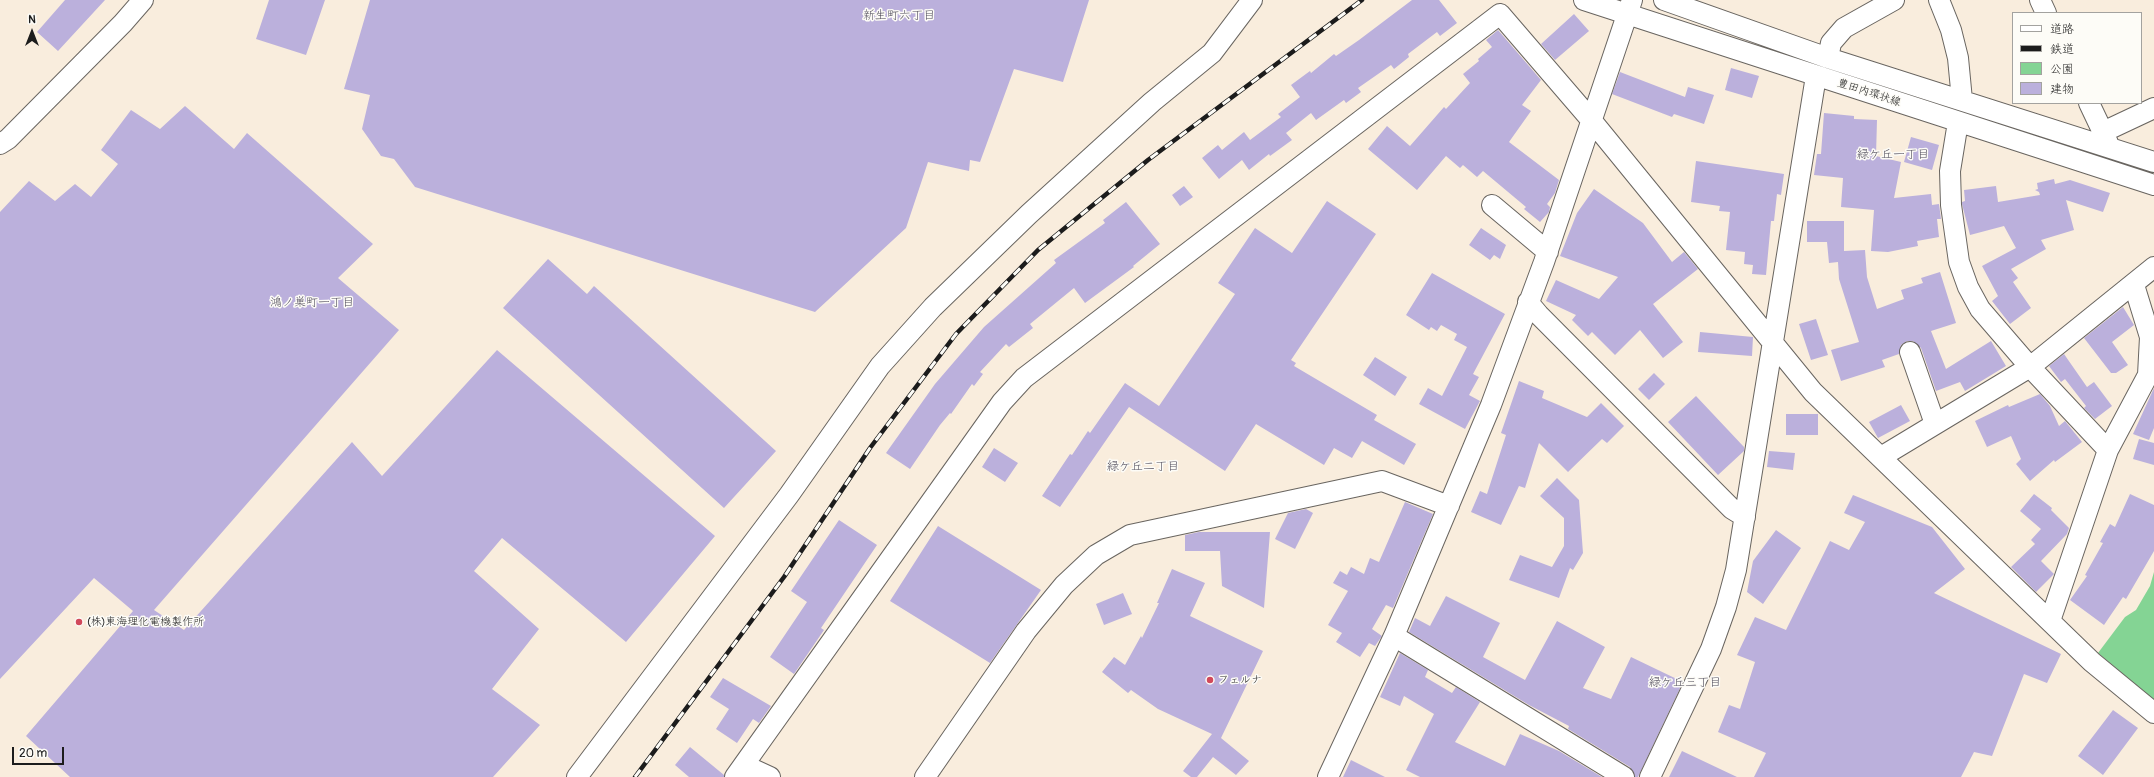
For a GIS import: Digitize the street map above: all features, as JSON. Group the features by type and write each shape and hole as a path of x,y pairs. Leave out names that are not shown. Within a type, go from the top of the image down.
{"street":[{"path":"0,144 8,139 112,34 143,0"},
{"path":"577,777 790,495 880,366 933,307 1029,214 1152,102 1212,53 1252,0"},
{"name":"豊田内環状線","path":"1584,0 1629,7 1816,76 2154,185"},
{"name":"豊田内環状線","path":"1664,0 1828,58 1962,100 2107,139 2154,162"},
{"path":"1828,58 1831,43 1844,28 1894,0"},
{"path":"1939,0 1951,30 1958,58 1962,100"},
{"path":"2040,0 2046,12"},
{"path":"1328,777 1394,636 1491,404 1548,252 1629,7"},
{"path":"770,777 740,771 1002,402 1024,378 1500,14 1592,121 1772,344 1813,392 2092,662 2154,713"},
{"path":"1650,777 1711,648 1726,608 1736,570 1816,76"},
{"path":"2090,104 2107,139 2154,108"},
{"path":"1958,122 1950,171 1951,205 1958,262 1968,287 1980,309 2030,367 2108,450"},
{"path":"1492,205 1548,252"},
{"path":"1881,457 2030,367 2134,285 2154,267"},
{"path":"2050,621 2108,450 2148,375 2150,337 2134,285"},
{"path":"1528,302 1732,509 1744,517"},
{"path":"1910,352 1935,424"},
{"path":"925,777 1026,631 1064,585 1096,555 1130,535 1382,481 1449,506"},
{"path":"1394,636 1624,777"}],"green space":[{"path":"2154,572 2154,700 2098,653 2125,617 2136,610 2150,586"}],"building":[{"path":"65,0 105,0 58,51 37,32"},
{"path":"269,0 325,0 306,55 256,39"},
{"path":"370,0 1089,0 1063,82 1014,69 980,162 970,160 969,171 928,162 906,228 815,312 415,187 394,159 381,156 362,129 370,95 344,89"},
{"path":"1412,0 1439,0 1457,23 1440,36 1437,32 1408,54 1409,57 1394,69 1391,65 1358,88 1361,92 1346,103 1344,100 1316,120 1311,113 1286,133 1292,140 1270,156 1269,154 1249,170 1242,160 1219,179 1202,158 1218,145 1222,150 1244,132 1250,140 1281,117 1278,114 1300,97 1291,85 1310,71 1311,73 1334,54 1336,56 1359,40"},
{"path":"1574,14 1589,31 1555,60 1541,44"},
{"path":"1498,30 1541,80 1522,105 1531,111 1509,142 1559,180 1555,193 1547,204 1550,207 1549,212 1540,222 1524,209 1526,207 1483,171 1477,177 1463,165 1460,168 1446,156 1417,190 1368,149 1387,126 1410,146 1444,107 1446,109 1470,83 1463,74 1479,61 1478,59 1492,47 1486,40"},
{"path":"1731,68 1759,76 1752,98 1725,90"},
{"path":"1620,72 1685,97 1688,87 1714,95 1704,124 1674,114 1672,117 1612,94"},
{"path":"185,106 234,149 247,133 373,244 338,278 399,330 154,610 184,630 352,442 382,476 497,350 715,536 626,642 502,538 474,571 539,629 492,689 540,725 493,777 70,777 26,736 133,611 94,578 0,679 0,212 29,181 55,201 75,184 91,197 118,164 101,150 131,110 160,129"},
{"path":"1824,113 1854,116 1854,119 1877,120 1876,156 1901,162 1894,198 1931,194 1932,205 1939,204 1941,219 1937,219 1939,237 1917,241 1918,246 1888,252 1871,251 1874,210 1841,207 1843,178 1814,175 1817,154 1821,154"},
{"path":"1911,137 1939,145 1932,170 1904,162"},
{"path":"1696,161 1784,174 1781,195 1777,194 1774,221 1771,221 1766,275 1752,274 1753,265 1744,264 1745,252 1726,250 1730,212 1719,211 1720,206 1691,202"},
{"path":"2054,179 2055,184 2070,180 2110,193 2103,212 2066,200 2074,230 2041,240 2046,249 2011,269 2018,278 2013,282 2031,308 2010,324 1992,301 1998,296 1982,266 2016,248 2004,226 1970,235 1962,204 1962,202 1965,201 1964,190 1996,186 1998,202 2040,195 2039,192 2035,190 2038,189 2037,183"},
{"path":"1184,186 1193,197 1180,206 1172,195"},
{"path":"1594,189 1643,223 1672,262 1684,252 1698,269 1653,304 1683,342 1663,358 1640,330 1615,355 1592,332 1588,336 1572,320 1576,315 1546,301 1556,280 1599,299 1618,277 1560,256 1577,213"},
{"path":"1327,201 1376,234 1291,360 1296,363 1294,366 1377,415 1374,420 1416,444 1404,465 1362,441 1352,458 1334,448 1324,465 1256,424 1225,471 1129,407 1060,507 1042,496 1070,454 1072,455 1088,431 1090,433 1125,383 1159,406 1235,294 1218,283 1255,228 1292,253"},
{"path":"1126,202 1160,244 1133,266 1134,267 1085,303 1074,288 1030,324 1033,328 1009,347 1006,344 980,372 983,374 974,386 972,384 951,414 950,413 940,425 910,469 886,453 935,384 984,327 1056,263 1054,260 1105,223 1103,220"},
{"path":"1807,221 1844,221 1844,251 1865,250 1867,277 1877,309 1904,299 1901,290 1923,283 1921,278 1940,272 1956,323 1931,331 1946,369 1991,341 2006,366 1965,391 1960,382 1936,391 1921,348 1913,341 1907,341 1901,345 1899,354 1882,360 1885,367 1841,381 1831,350 1859,342 1839,279 1838,262 1829,263 1827,242 1807,242"},
{"path":"1481,228 1506,245 1500,259 1494,255 1490,260 1469,245"},
{"path":"548,259 587,294 594,286 776,451 724,508 503,308"},
{"path":"1432,273 1505,314 1473,374 1479,377 1469,395 1480,401 1465,429 1419,404 1428,388 1442,396 1467,347 1454,340 1457,334 1441,325 1437,331 1431,327 1429,330 1406,315"},
{"path":"2123,307 2134,325 2112,342 2128,365 2116,373 2111,373 2084,338"},
{"path":"1816,319 1828,355 1811,360 1799,324"},
{"path":"1700,332 1753,337 1752,356 1698,352"},
{"path":"2064,354 2087,387 2094,382 2112,406 2095,419 2084,408 2086,406 2065,379 2061,382 2049,366"},
{"path":"1375,357 1407,377 1395,396 1363,375"},
{"path":"1654,373 1665,384 1649,400 1638,389"},
{"path":"1519,381 1544,391 1542,398 1587,417 1601,403 1624,426 1607,443 1602,439 1568,472 1539,443 1525,488 1519,486 1501,525 1471,512 1480,491 1487,494 1506,435 1501,433"},
{"path":"2154,388 2154,428 2149,440 2133,434"},
{"path":"2040,394 2050,406 2059,426 2065,421 2082,442 2055,462 2054,460 2030,481 2016,464 2021,459 2011,436 1987,447 1975,421 2008,405 2009,407"},
{"path":"1696,396 1744,447 1744,451 1718,475 1668,422"},
{"path":"1901,405 1910,421 1878,438 1869,422"},
{"path":"1786,414 1818,414 1818,435 1786,435"},
{"path":"2139,439 2154,443 2154,465 2133,459"},
{"path":"994,448 1018,463 1005,482 982,467"},
{"path":"1769,451 1795,453 1793,470 1767,467"},
{"path":"1557,478 1579,500 1583,553 1573,570 1570,568 1559,598 1509,580 1520,555 1552,567 1564,546 1564,518 1540,496"},
{"path":"2034,494 2052,508 2051,510 2069,528 2067,534 2041,561 2054,574 2036,592 2011,567 2035,544 2031,540 2041,529 2020,511"},
{"path":"2130,494 2154,505 2154,551 2126,599 2123,597 2104,625 2070,600 2087,576 2085,575 2103,543 2100,542 2110,524 2115,527"},
{"path":"1853,495 1932,527 1965,569 1934,593 2061,654 2047,683 2024,674 1992,756 1974,752 1961,777 1754,777 1766,753 1718,732 1729,705 1740,709 1755,662 1737,655 1755,617 1786,630 1830,541 1849,550 1865,522 1844,513"},
{"path":"1405,502 1433,514 1393,608 1386,605 1372,629 1382,636 1375,646 1369,643 1360,657 1336,642 1342,633 1328,625 1348,591 1333,583 1340,571 1347,575 1351,567 1364,574 1370,558 1379,562"},
{"path":"1306,509 1313,513 1295,549 1275,539 1288,513"},
{"path":"839,520 877,545 821,628 824,630 794,674 770,657 807,602 791,591"},
{"path":"938,526 1041,590 990,663 890,601"},
{"path":"1776,530 1801,548 1763,604 1747,592 1753,561"},
{"path":"1199,532 1270,532 1264,608 1222,586 1220,551 1185,551 1185,535"},
{"path":"1172,569 1205,583 1190,616 1263,651 1221,738 1249,761 1236,775 1213,757 1197,777 1191,777 1183,771 1212,734 1158,709 1131,690 1128,693 1102,672 1114,657 1125,665 1141,636 1142,638 1159,603 1157,603"},
{"path":"1123,593 1132,614 1104,625 1096,604"},
{"path":"1446,596 1500,623 1483,657 1525,680 1557,621 1605,647 1583,688 1611,699 1631,657 1683,682 1638,777 1635,777 1630,767 1568,729 1569,726 1529,705 1409,632 1415,618 1430,626"},
{"path":"1400,653 1428,670 1425,677 1452,693 1456,687 1480,702 1455,742 1505,766 1520,734 1559,751 1602,777 1420,777 1406,770 1434,714 1404,696 1400,706 1380,697"},
{"path":"723,678 771,706 759,723 753,719 737,743 716,729 729,709 710,697"},
{"path":"2113,710 2138,728 2103,775 2078,756"},
{"path":"690,747 724,775 724,777 689,777 675,765"},
{"path":"1682,751 1737,777 1669,777"},
{"path":"1351,760 1385,777 1343,777"}],"railway":[{"path":"635,777 784,577 870,448 956,334 1038,250 1148,160 1362,0"}],"place":[{"name":"(株)東海理化電機製作所","path":"79,622"},
{"name":"フェルナ","path":"1210,680"}],"district":[{"name":"新生町六丁目","path":"899,16"},
{"name":"緑ケ丘一丁目","path":"1893,155"},
{"name":"鴻ノ巣町一丁目","path":"312,303"},
{"name":"緑ケ丘二丁目","path":"1143,467"},
{"name":"緑ケ丘三丁目","path":"1685,683"}]}
